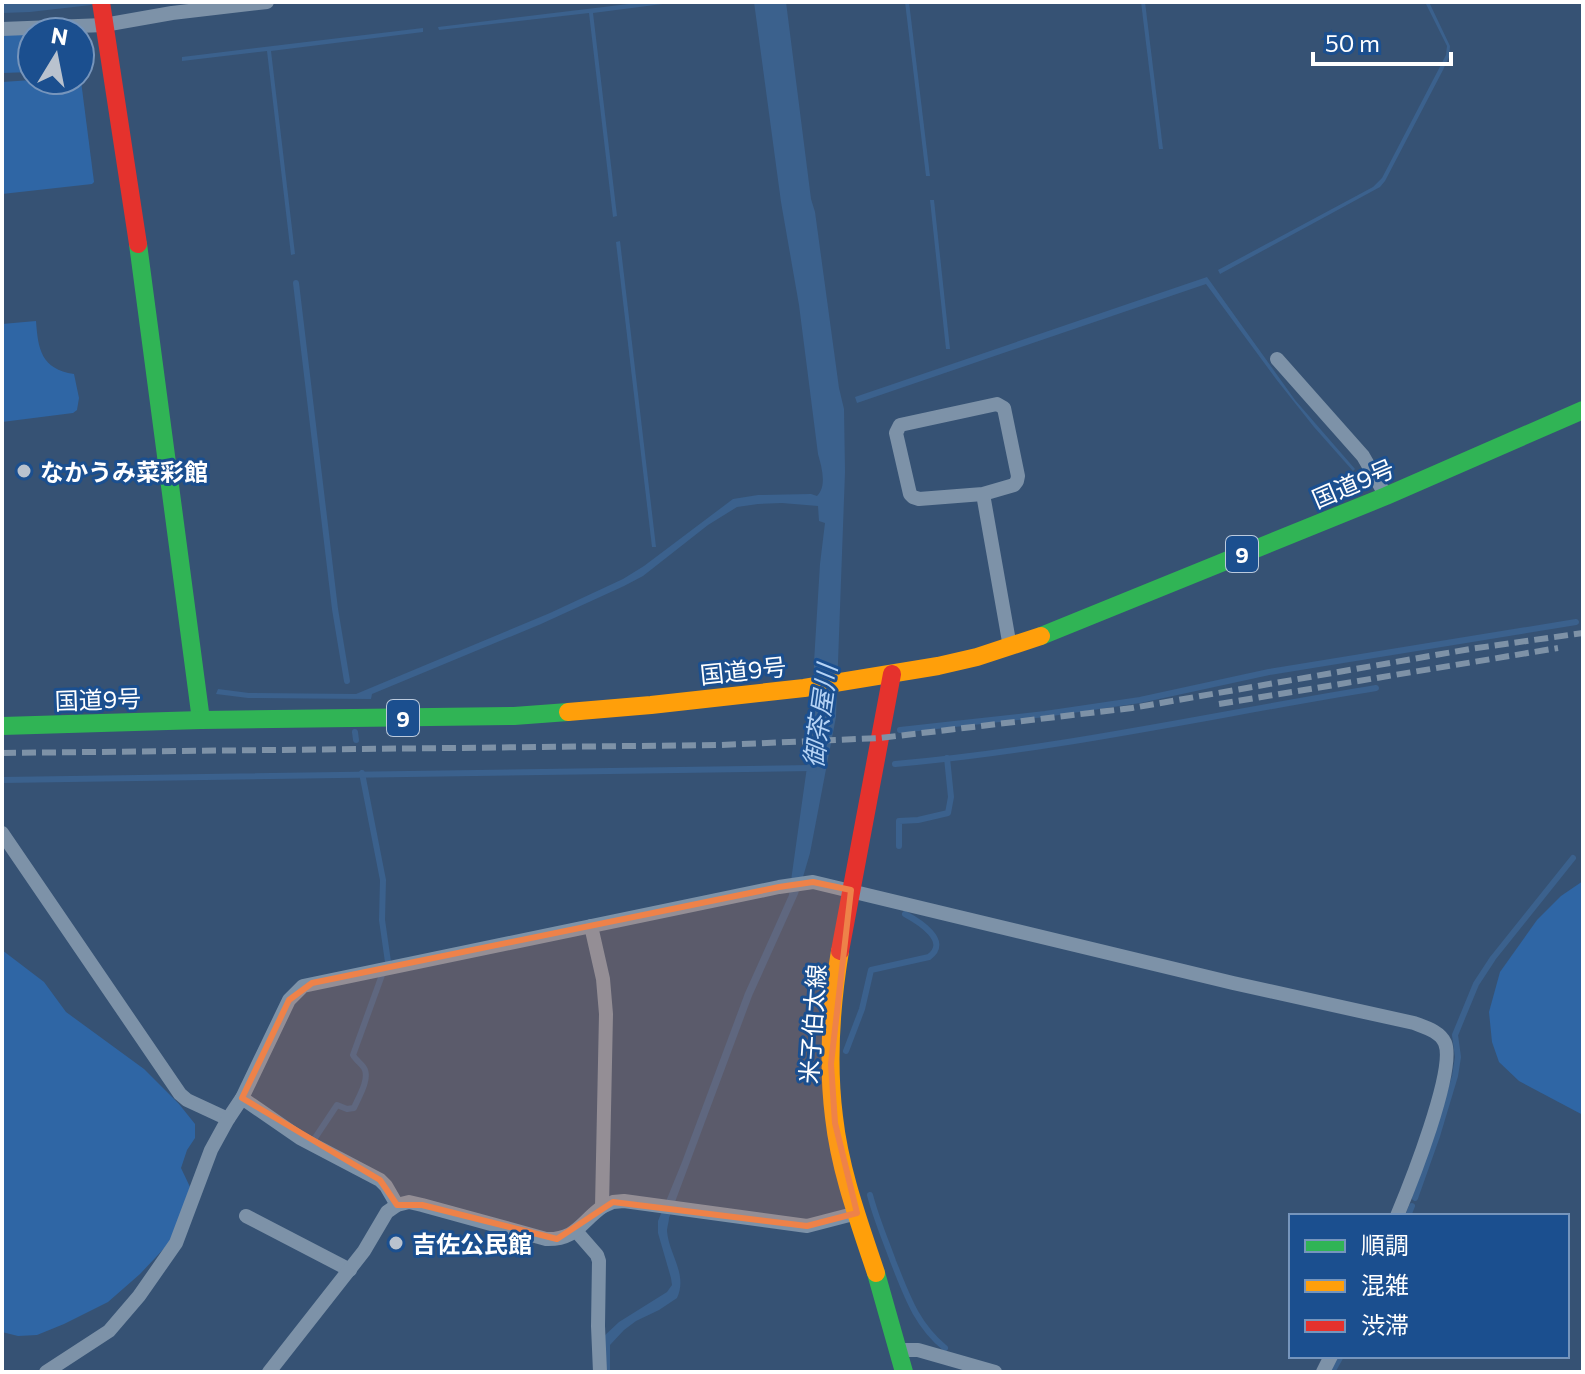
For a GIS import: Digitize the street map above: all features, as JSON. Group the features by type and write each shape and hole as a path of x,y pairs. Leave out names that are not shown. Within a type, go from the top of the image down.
{"main road":[{"path":"102,14 145,286 201,720"},
{"name":"国道9号","path":"2,726 514,716 804,688 964,660 1042,636 1386,496 1583,410"},
{"name":"米子伯太線","path":"892,674 851,890 832,1015 831,1064 835,1123 845,1172 892,1321 904,1372"}],"street":[{"path":"2,29 102,14 172,13 267,2"},
{"path":"1277,359 1363,456 1386,496"},
{"path":"1001,405 1017,481 1014,485 983,494 913,497 896,433 900,425 1001,405"},
{"path":"983,494 1010,647"},
{"path":"2,833 180,1094 228,1119"},
{"path":"46,1372 109,1331 139,1296 176,1243 211,1150 242,1098 289,1000 303,986 813,882 1414,1023 1439,1035 1445,1043 1445,1076 1398,1214"},
{"path":"591,926 603,979 606,1014 602,1207"},
{"path":"242,1098 300,1138 380,1180 397,1205"},
{"path":"269,1372 350,1270 387,1212 397,1205 409,1202 546,1239 565,1238 602,1207 624,1201 807,1226 857,1213"},
{"path":"246,1216 350,1270"},
{"path":"576,1231 599,1261 600,1372"},
{"path":"899,1350 918,1350 995,1372"}],"highlighted area":[{"path":"813,882 851,890 831,1064 835,1123 857,1213 807,1226 613,1202 557,1239 422,1205 397,1205 380,1180 242,1098 289,1000 312,983 779,887"}],"shaded area":[{"path":"2,34 16,34 16,73 2,73"},
{"path":"16,81 16,96 83,96 92,184 2,194 2,82"},
{"path":"36,321 43,356 54,368 74,374 79,398 77,410 2,422 2,324"},
{"path":"1583,881 1583,1115 1519,1081 1499,1062 1492,1042 1489,1012 1500,972 1537,920 1561,896"},
{"path":"2,950 44,982 66,1012 144,1069 195,1124 195,1138 181,1168 190,1187 172,1240 108,1302 37,1335 18,1336 2,1332"}],"water":[{"path":"2,2 117,2 2,13"},
{"path":"645,2 678,2 593,13 617,216 613,217 589,13 439,30 438,27"},
{"name":"御茶屋川","path":"754,2 786,2 811,199 844,409 845,472 836,717 810,853 798,894 752,996 669,1218 668,1240 680,1281 677,1298 624,1330 610,1345 610,1372 603,1372 603,1337 619,1322 667,1292 672,1285 658,1233 658,1221 745,993 789,895 814,717 814,662 825,523 819,521 818,506 782,503 737,507 708,525 643,576 624,586 372,694 371,699 248,698 216,694 218,689 249,693 356,694 623,579 733,499 758,495 817,496 823,482 822,471"},
{"path":"905,2 909,2 930,176 926,176"},
{"path":"1141,2 1145,2 1163,149 1159,149"},
{"path":"1425,2 1429,2 1450,46 1449,57 1385,181 1380,187 1220,274 1218,270 1373,187 1382,178 1446,55 1447,46"},
{"path":"423,28 423,32 271,51 295,254 291,255 267,51 182,61 182,57"},
{"path":"930,200 934,200 950,349 946,349"},
{"path":"620,241 656,547 652,547 616,242"},
{"path":"1207,277 1295,400 1355,469 1353,471 1276,379 1206,284 857,403 855,397"}],"waterway":[{"path":"296,283 335,609 347,681"},
{"path":"900,730 1140,700 1269,672 1576,622"},
{"path":"895,764 1076,741 1376,688"},
{"path":"355,732 356,740"},
{"path":"899,846 899,821 948,813 951,797 947,758"},
{"name":"御茶屋川","path":"2,780 814,768"},
{"path":"362,773 383,880 382,920 388,962"},
{"path":"1415,1198 1455,1076 1458,1057 1455,1035 1476,984 1573,858"},
{"path":"846,1051 862,1009 871,970 929,957 935,951 935,938 905,914"},
{"path":"315,1138 337,1105 354,1108 362,1089 365,1070 353,1055 382,975"},
{"path":"870,1195 908,1298 919,1319 945,1348"},
{"path":"1409,1214 1412,1206"},
{"path":"1332,1372 1340,1358"}],"railway":[{"path":"2,753 721,745 880,738 1132,708 1470,649 1583,633"},
{"path":"1219,704 1558,648"}],"traffic: fast":[{"path":"138,244 201,720"},
{"path":"1041,636 1386,496 1583,410"},
{"path":"2,726 514,716 568,712"},
{"path":"876,1273 904,1372"}],"traffic: slow":[{"path":"568,712 804,688 938,666 1041,636"},
{"path":"840,951 831,1034 834,1117 845,1177 876,1273"}],"traffic: jam":[{"path":"101,2 138,244"},
{"path":"840,951 892,674"}],"place":[{"name":"なかうみ菜彩館","path":"24,471"},
{"name":"吉佐公民館","path":"396,1243"}]}
